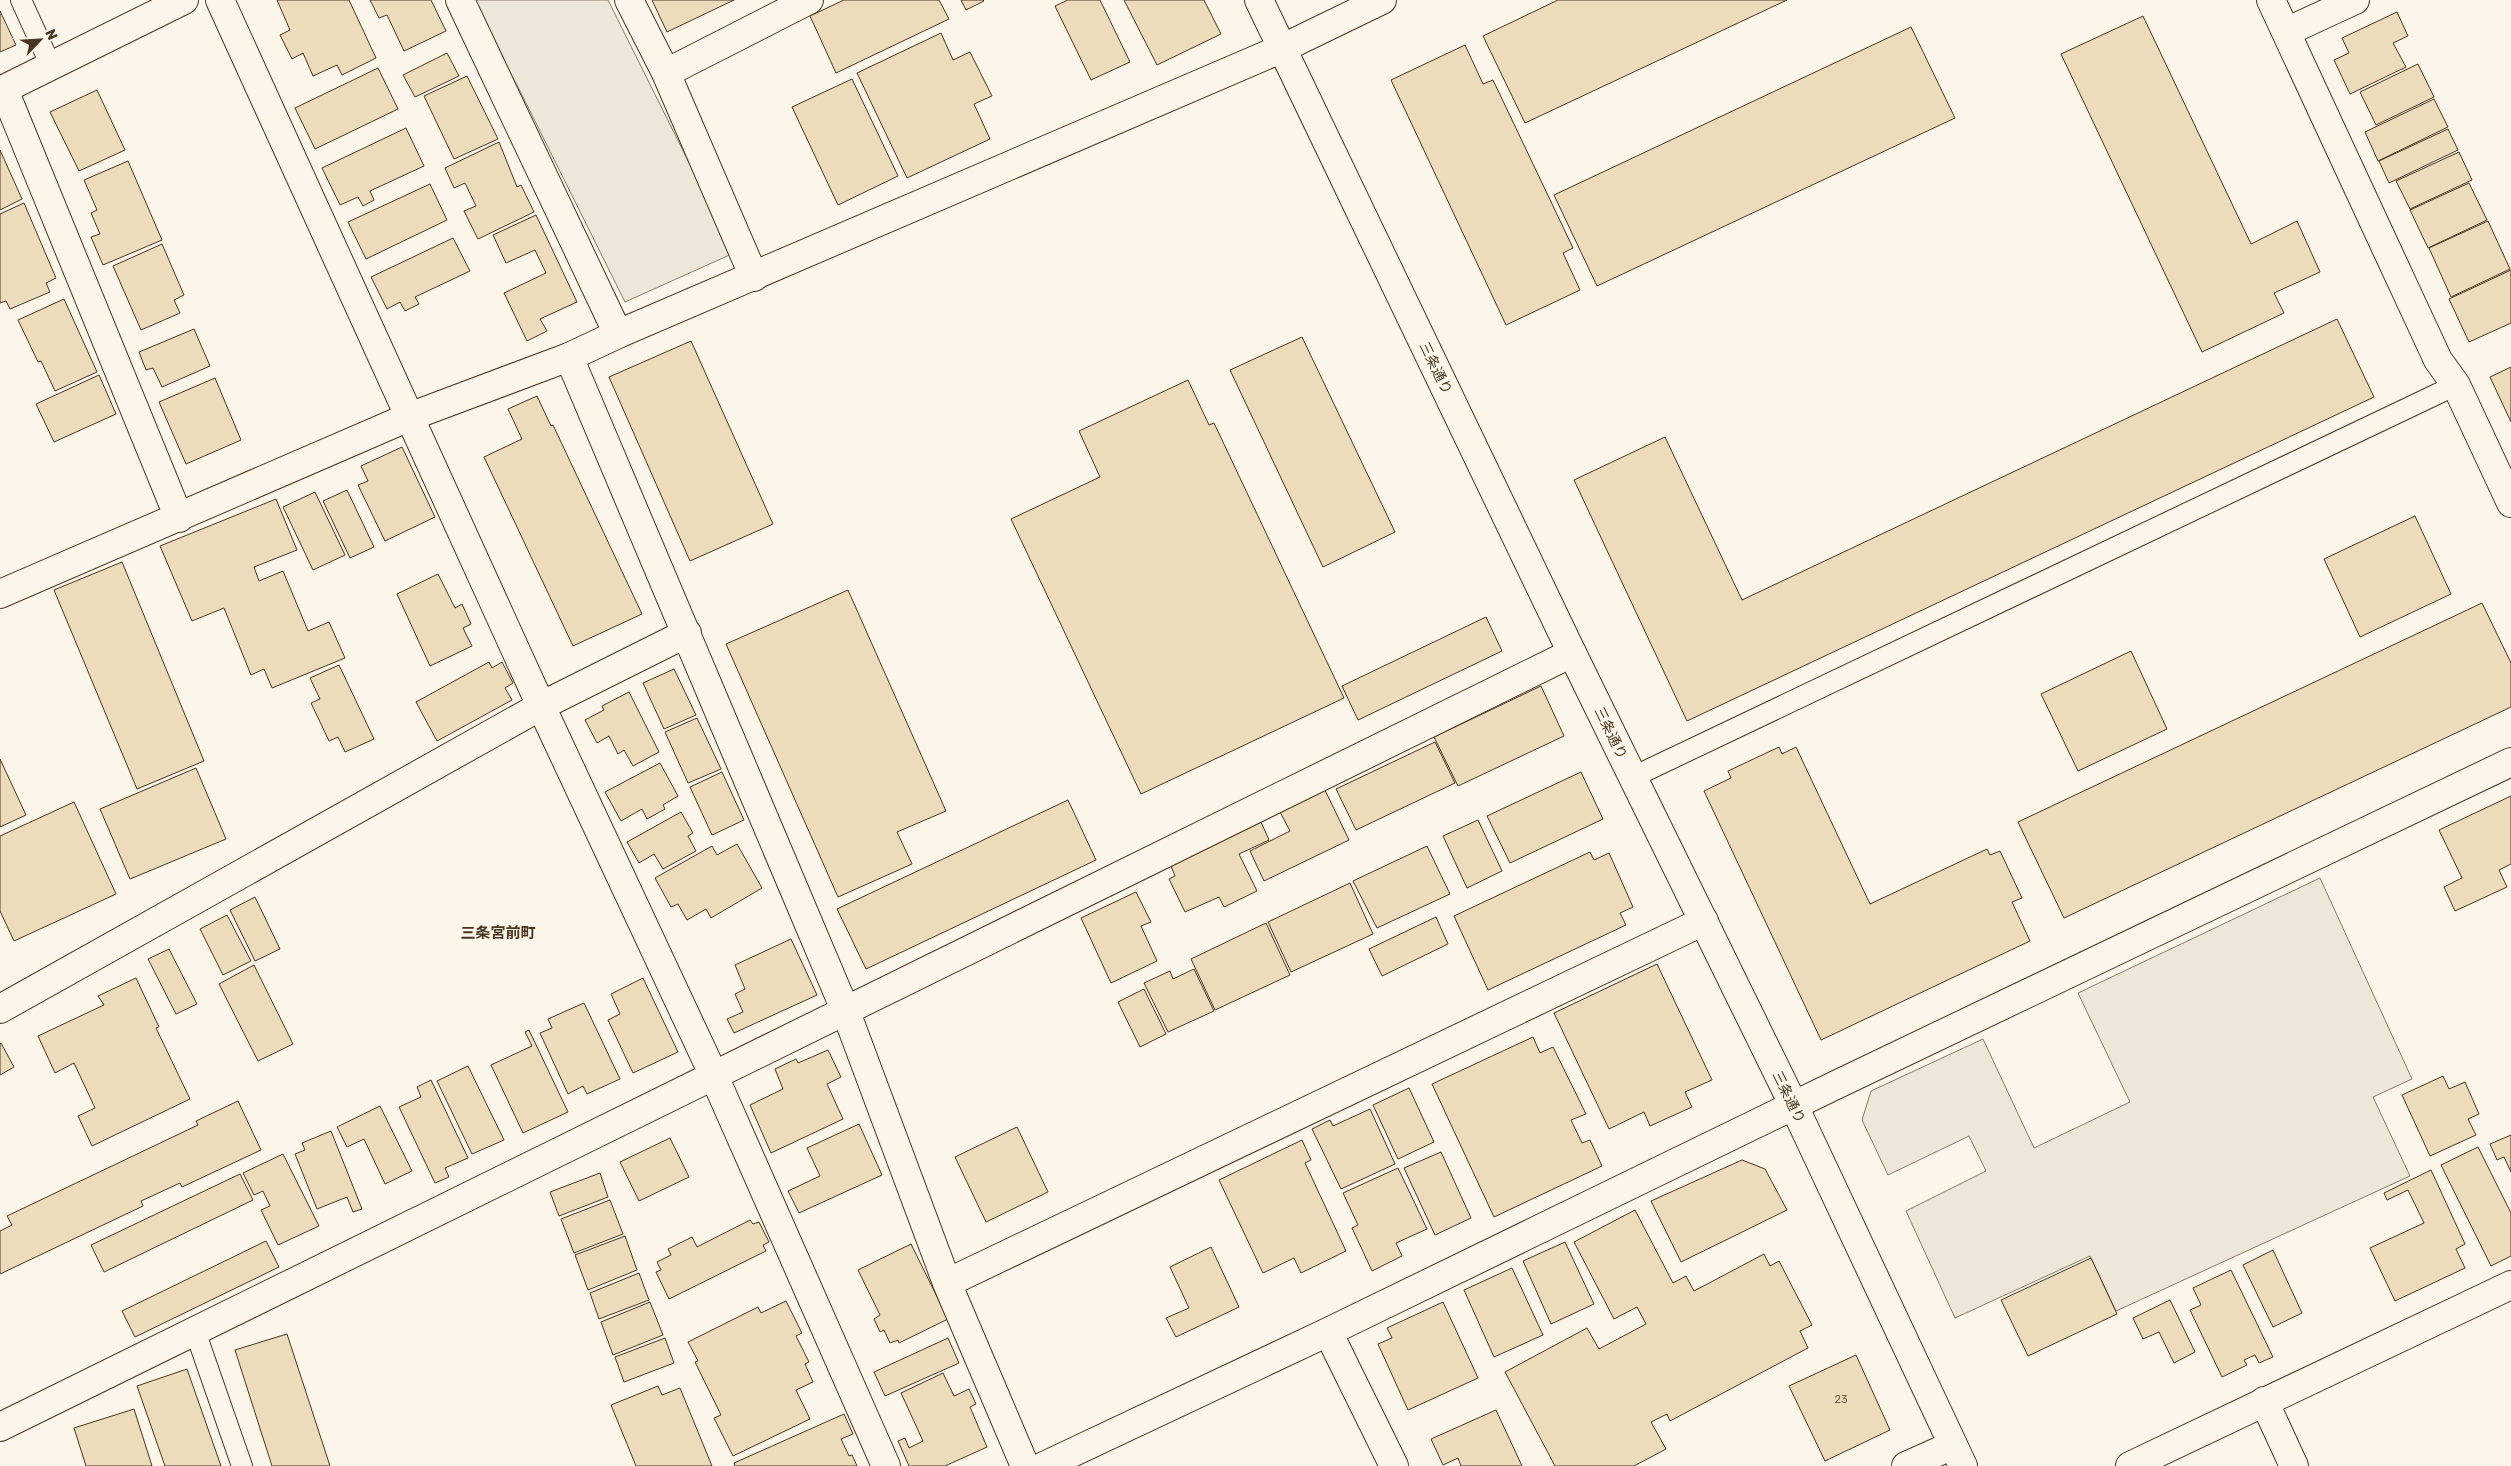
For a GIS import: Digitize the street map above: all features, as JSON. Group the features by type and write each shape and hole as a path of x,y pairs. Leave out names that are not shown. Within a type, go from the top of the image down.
{"street":[{"path":"179,518 2,90 184,0"},
{"path":"220,0 541,706 714,1076 886,1466"},
{"path":"460,0 618,334"},
{"path":"629,0 666,73 754,277"},
{"path":"666,73 809,0"},
{"name":"三条通り","path":"1259,0 1572,653 1794,1106 1958,1456"},
{"path":"0,594 409,417 570,357 618,334 1282,48 1382,0"},
{"path":"2271,0 2438,360 2456,385 2511,503"},
{"path":"2286,32 2355,0"},
{"path":"570,357 846,1012 947,1283 1025,1466"},
{"path":"0,1009 541,706 687,633"},
{"path":"0,1427 1572,653"},
{"path":"1044,1466 1328,1332 2511,762"},
{"path":"947,1283 1704,921"},
{"path":"2130,1466 2511,1285"},
{"path":"1328,1332 1394,1466"},
{"path":"2264,1401 2294,1466"},
{"path":"1906,1466 1958,1456"}],"lane":[{"path":"21,0 51,66"},
{"path":"1633,778 2456,385"},
{"path":"195,1331 242,1466"}],"shaded area":[{"path":"472,0 608,0 734,253 625,302 520,91"},
{"path":"2320,878 2412,1079 2373,1097 2410,1176 2116,1311 2090,1256 1955,1318 1906,1211 1986,1171 1969,1136 1888,1175 1862,1120 1871,1091 1983,1039 2034,1148 2130,1102 2078,993"}],"building":[{"path":"277,0 349,0 376,58 342,75 337,65 313,76 303,53 292,59 280,35 290,30"},
{"path":"370,0 431,0 446,31 404,51 387,15 379,18"},
{"path":"652,0 734,0 667,32"},
{"path":"844,0 939,0 949,19 836,73 810,16"},
{"path":"961,0 983,0 984,1 966,10"},
{"path":"1068,0 1100,0 1130,62 1091,80 1055,6"},
{"path":"1124,0 1204,0 1221,34 1157,65"},
{"path":"1558,0 1787,0 1525,123 1483,36"},
{"path":"0,11 16,45 0,52"},
{"path":"2397,12 2408,36 2393,43 2406,67 2350,94 2334,60 2349,53 2342,38"},
{"path":"2143,16 2251,244 2297,221 2320,272 2274,293 2284,313 2202,352 2061,54"},
{"path":"1911,27 1955,118 1597,286 1554,195"},
{"path":"941,33 953,60 970,52 992,96 974,104 990,139 907,178 857,73"},
{"path":"1465,45 1483,84 1493,80 1573,248 1563,253 1580,290 1506,325 1391,80"},
{"path":"447,53 459,76 415,97 403,75"},
{"path":"2418,64 2434,97 2376,125 2360,92"},
{"path":"378,68 398,109 315,149 295,108"},
{"path":"467,76 498,139 454,159 424,96"},
{"path":"852,79 898,176 838,205 792,107"},
{"path":"97,90 125,150 79,171 50,112"},
{"path":"2434,99 2448,127 2378,161 2365,132"},
{"path":"406,128 424,166 370,191 374,200 363,206 358,197 340,205 322,168"},
{"path":"2448,129 2458,150 2389,183 2379,161"},
{"path":"499,142 517,187 521,185 534,212 478,239 464,211 476,206 465,183 454,188 445,168"},
{"path":"0,150 22,199 0,210"},
{"path":"2459,152 2472,180 2410,209 2396,181"},
{"path":"128,161 162,240 103,265 91,237 100,234 91,213 97,210 84,180"},
{"path":"2469,183 2487,220 2428,248 2410,210"},
{"path":"430,184 447,220 366,259 348,222"},
{"path":"24,203 56,278 46,283 50,292 10,309 6,301 0,303 0,214"},
{"path":"536,215 577,302 540,319 547,331 527,341 504,293 546,273 535,250 506,263 493,235"},
{"path":"2488,221 2510,269 2451,297 2429,248"},
{"path":"453,238 470,271 415,297 419,304 405,311 400,302 387,309 371,277"},
{"path":"162,244 184,295 174,300 180,313 141,330 113,266"},
{"path":"2511,270 2511,323 2469,342 2449,299"},
{"path":"64,299 97,372 55,391 41,361 38,362 18,320"},
{"path":"2337,319 2374,397 1687,721 1574,480 1665,437 1742,600"},
{"path":"194,329 210,366 162,387 153,368 146,370 139,352"},
{"path":"1302,337 1395,532 1323,567 1230,370"},
{"path":"691,341 773,524 690,561 609,377"},
{"path":"2511,367 2511,422 2490,377"},
{"path":"99,375 116,414 54,442 36,404"},
{"path":"215,378 241,440 186,464 159,402"},
{"path":"1188,380 1209,425 1214,423 1344,698 1141,794 1011,519 1100,477 1079,431"},
{"path":"537,396 551,426 553,425 642,614 573,646 484,457 522,439 508,409"},
{"path":"402,447 435,517 385,541 358,485 368,481 361,466"},
{"path":"347,490 374,547 350,558 323,501"},
{"path":"315,492 345,555 313,570 283,507"},
{"path":"276,499 297,550 254,567 259,581 283,571 308,631 329,622 345,658 272,688 264,669 251,675 224,608 192,621 160,546"},
{"path":"2415,516 2451,594 2360,637 2324,559"},
{"path":"122,562 204,761 137,789 54,590"},
{"path":"438,574 455,608 462,604 471,624 463,628 472,646 430,666 397,594"},
{"path":"848,590 946,811 897,832 912,864 838,897 726,644"},
{"path":"2482,603 2511,663 2511,707 2064,918 2018,822"},
{"path":"1486,617 1502,651 1358,720 1342,686"},
{"path":"2131,651 2167,729 2078,771 2041,694"},
{"path":"489,662 492,668 502,662 513,683 505,688 512,700 437,741 416,702"},
{"path":"339,665 374,739 345,752 338,737 329,741 311,703 320,699 310,678"},
{"path":"674,669 696,715 664,729 643,683"},
{"path":"1541,686 1564,736 1458,786 1434,737"},
{"path":"629,692 659,752 633,766 624,750 618,754 609,736 597,743 585,720 604,710 602,706"},
{"path":"697,718 721,769 688,783 665,732"},
{"path":"1435,742 1455,783 1356,830 1336,789"},
{"path":"1779,747 1782,754 1796,747 1870,904 1987,849 1990,855 2000,851 2022,898 2012,902 2030,941 1821,1040 1704,791 1731,778 1728,771"},
{"path":"0,759 26,815 0,827"},
{"path":"660,763 678,796 663,805 665,809 647,819 642,809 621,821 605,792"},
{"path":"196,768 226,839 130,879 100,809"},
{"path":"722,772 744,820 712,835 690,787"},
{"path":"1581,772 1603,819 1510,863 1487,816"},
{"path":"1324,788 1349,840 1264,881 1250,851 1290,831 1279,810"},
{"path":"2511,796 2511,864 2499,870 2507,887 2455,911 2444,887 2462,878 2439,830"},
{"path":"1068,800 1096,860 866,969 837,909"},
{"path":"74,802 116,894 14,941 0,911 0,836"},
{"path":"681,812 693,833 688,836 696,851 663,869 654,854 639,863 627,842"},
{"path":"1478,820 1502,871 1467,888 1443,836"},
{"path":"1261,822 1269,840 1239,854 1257,891 1224,907 1219,897 1185,912 1169,879 1175,876 1171,866"},
{"path":"737,844 762,888 711,918 706,909 687,920 678,904 671,907 655,878 712,846 717,855"},
{"path":"1427,846 1450,894 1377,928 1353,881"},
{"path":"1590,852 1594,860 1609,853 1633,907 1620,913 1626,925 1488,990 1454,916"},
{"path":"1350,883 1373,934 1291,972 1268,922"},
{"path":"1136,892 1151,922 1141,926 1157,961 1111,983 1081,918"},
{"path":"255,897 280,949 255,961 230,910"},
{"path":"227,915 251,961 223,975 200,929"},
{"path":"1436,917 1448,944 1382,976 1369,949"},
{"path":"1266,923 1290,975 1215,1010 1191,959"},
{"path":"791,939 817,995 734,1033 727,1019 743,1012 735,994 745,989 735,965"},
{"path":"169,949 197,1004 176,1014 148,959"},
{"path":"1657,964 1712,1080 1685,1092 1692,1107 1650,1126 1644,1112 1609,1129 1554,1013"},
{"path":"254,965 293,1044 258,1061 219,984"},
{"path":"1194,969 1214,1011 1168,1032 1144,983 1170,971 1173,979"},
{"path":"136,978 159,1027 156,1028 190,1099 92,1146 78,1116 95,1108 74,1063 55,1073 38,1036 104,1005 98,996"},
{"path":"643,978 678,1052 633,1073 608,1020 620,1014 611,994"},
{"path":"1144,989 1166,1034 1140,1047 1118,1002"},
{"path":"584,1003 620,1079 587,1094 583,1086 568,1094 540,1033 552,1028 548,1019"},
{"path":"529,1030 568,1112 523,1133 491,1065 532,1046 525,1032"},
{"path":"1533,1037 1540,1053 1553,1047 1586,1114 1571,1120 1582,1143 1590,1140 1602,1166 1494,1217 1432,1084"},
{"path":"0,1044 14,1067 0,1075"},
{"path":"828,1050 841,1077 827,1084 843,1119 771,1153 750,1105 783,1089 775,1069 796,1059 798,1063"},
{"path":"468,1066 504,1140 472,1154 437,1081"},
{"path":"2443,1076 2449,1089 2465,1082 2479,1114 2468,1119 2476,1135 2430,1156 2402,1095"},
{"path":"431,1080 468,1158 445,1168 449,1177 435,1183 399,1107 421,1097 417,1087"},
{"path":"1409,1088 1434,1142 1398,1159 1373,1105"},
{"path":"238,1101 261,1150 182,1187 180,1183 141,1201 143,1206 0,1274 0,1231 12,1225 7,1216 198,1125 196,1121"},
{"path":"380,1106 412,1171 385,1184 364,1139 347,1147 337,1127"},
{"path":"1370,1109 1395,1164 1341,1189 1312,1129 1330,1120 1333,1126"},
{"path":"859,1124 882,1175 799,1213 788,1191 820,1176 807,1148"},
{"path":"1017,1127 1048,1192 986,1222 955,1157"},
{"path":"331,1131 362,1209 353,1212 347,1197 317,1209 295,1154 305,1150 302,1143"},
{"path":"2511,1135 2511,1172 2504,1157 2497,1160 2490,1144"},
{"path":"670,1138 689,1177 639,1201 620,1162"},
{"path":"1302,1140 1311,1160 1305,1163 1346,1251 1301,1273 1294,1258 1263,1273 1219,1180"},
{"path":"2478,1147 2511,1213 2511,1256 2491,1266 2441,1165"},
{"path":"1441,1152 1471,1218 1435,1235 1404,1168"},
{"path":"283,1154 319,1226 278,1245 261,1210 270,1206 263,1191 254,1195 243,1173"},
{"path":"1742,1160 1765,1169 1787,1210 1681,1262 1651,1201"},
{"path":"1398,1168 1427,1229 1396,1243 1402,1256 1372,1271 1352,1228 1358,1225 1343,1193"},
{"path":"2431,1170 2465,1244 2456,1249 2465,1268 2395,1301 2370,1248 2424,1223 2408,1190 2387,1200 2384,1193"},
{"path":"600,1173 608,1197 559,1216 550,1192"},
{"path":"240,1174 253,1200 104,1272 91,1245"},
{"path":"610,1200 623,1234 574,1253 561,1219"},
{"path":"1635,1210 1673,1283 1686,1276 1694,1291 1764,1254 1770,1266 1779,1261 1812,1325 1800,1331 1808,1348 1670,1421 1667,1414 1651,1422 1666,1449 1634,1466 1555,1466 1505,1372 1587,1328 1599,1349 1646,1324 1637,1307 1614,1319 1574,1242"},
{"path":"750,1220 753,1224 759,1222 769,1242 763,1245 766,1251 669,1299 656,1272 661,1270 657,1262 671,1255 668,1249 692,1237 697,1247"},
{"path":"625,1236 637,1270 588,1290 575,1255"},
{"path":"266,1241 279,1267 135,1337 122,1311"},
{"path":"1565,1242 1594,1304 1551,1324 1523,1261"},
{"path":"911,1244 948,1319 899,1343 898,1340 890,1343 884,1330 880,1332 874,1319 880,1315 858,1270"},
{"path":"1211,1247 1239,1307 1176,1337 1166,1318 1189,1308 1170,1267"},
{"path":"2273,1250 2302,1313 2273,1327 2243,1265"},
{"path":"2091,1258 2117,1314 2028,1356 2001,1300"},
{"path":"1512,1268 1543,1335 1494,1357 1464,1290"},
{"path":"2231,1270 2273,1357 2259,1363 2255,1355 2244,1360 2247,1365 2222,1377 2190,1310 2201,1305 2193,1288"},
{"path":"639,1273 649,1300 599,1319 590,1293"},
{"path":"2170,1300 2195,1352 2174,1363 2159,1332 2143,1339 2133,1318"},
{"path":"786,1301 802,1333 796,1336 809,1362 805,1364 813,1382 796,1390 810,1419 733,1456 714,1418 721,1415 695,1362 698,1361 688,1342 758,1307 761,1313"},
{"path":"650,1302 663,1335 613,1355 601,1322"},
{"path":"1443,1302 1478,1378 1408,1410 1378,1344 1392,1338 1387,1328"},
{"path":"287,1334 330,1466 272,1466 235,1350"},
{"path":"665,1338 674,1363 624,1382 615,1357"},
{"path":"948,1338 959,1363 885,1396 874,1372"},
{"path":"1856,1355 1890,1430 1825,1461 1789,1386"},
{"path":"187,1369 221,1466 165,1466 137,1386"},
{"path":"943,1373 954,1396 969,1389 976,1404 970,1407 987,1447 945,1466 909,1466 898,1441 905,1438 909,1448 923,1441 901,1393"},
{"path":"658,1386 662,1395 680,1388 712,1466 636,1466 611,1405"},
{"path":"134,1409 152,1466 86,1466 74,1428"},
{"path":"1496,1410 1522,1466 1461,1466 1458,1458 1443,1465 1431,1439"},
{"path":"844,1414 853,1434 841,1439 849,1456 852,1455 857,1466 735,1466 734,1463"}],"district":[{"name":"三条宮前町","path":"498,933"}]}
